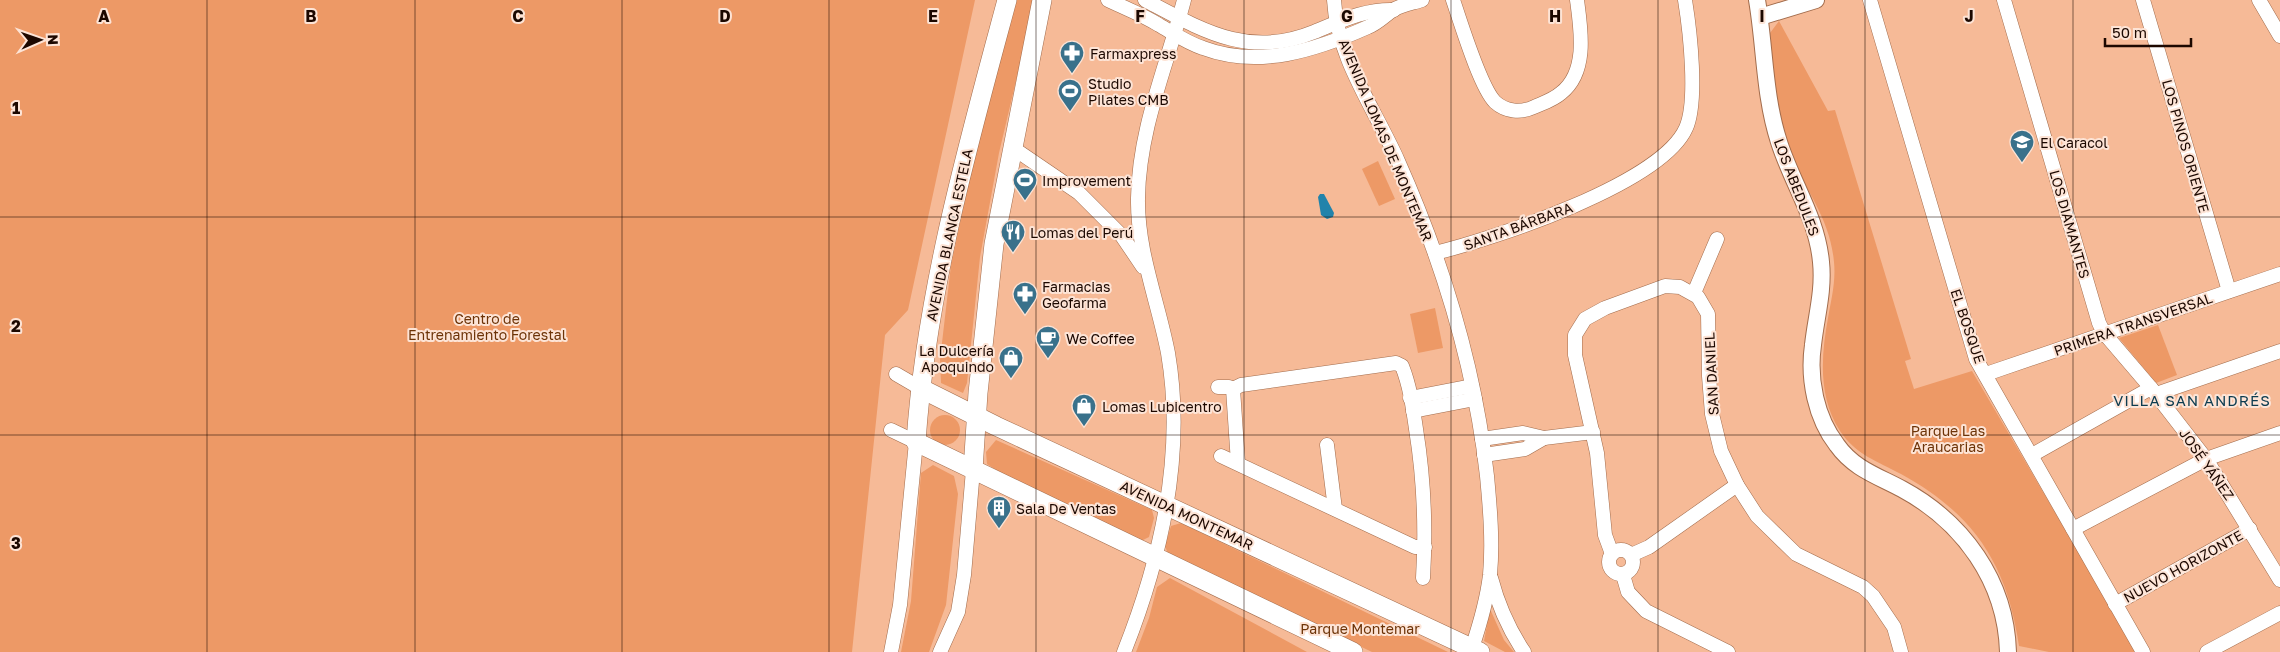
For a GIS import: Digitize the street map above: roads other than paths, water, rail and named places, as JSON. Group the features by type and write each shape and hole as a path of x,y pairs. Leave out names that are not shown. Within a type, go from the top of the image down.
{"main road":[{"name":"AVENIDA BLANCA ESTELA","path":"916,442 920,388 939,281 970,134 1006,0"},
{"path":"972,470 994,244 1042,0"},
{"name":"AVENIDA MONTEMAR","path":"920,388 1474,651"},
{"path":"916,442 1353,652"}],"street":[{"path":"1108,0 1210,50 1254,57 1296,53 1369,27 1394,10 1422,0"},
{"path":"1145,0 1217,36 1256,42 1298,37 1365,12 1394,10"},
{"path":"1124,652 1155,558 1166,505 1173,440 1171,383 1163,328 1147,274 1138,217 1139,175 1145,132 1184,0"},
{"name":"AVENIDA LOMAS DE MONTEMAR","path":"1334,0 1344,49 1397,158 1426,225 1461,341 1473,392 1482,439 1490,503 1490,574 1474,651"},
{"path":"1453,0 1492,98 1503,108 1517,111 1530,109 1554,98 1573,80 1580,63 1576,0"},
{"name":"SANTA BÁRBARA","path":"1435,253 1467,245 1554,216 1633,175 1676,145 1689,120 1692,101 1685,0"},
{"name":"LOS ABEDULES","path":"1757,0 1772,114 1779,142 1812,218 1820,248 1822,296 1813,343 1812,367 1814,394 1823,420 1837,445 1854,463 1872,475 1913,495 1940,514 1964,538 1984,565 1997,596 2006,628 2008,652"},
{"path":"1760,17 1816,0"},
{"name":"EL BOSQUE","path":"1870,0 1976,360 1986,374 2144,652"},
{"name":"LOS DIAMANTES","path":"2004,0 2099,323 2104,333"},
{"name":"LOS PINOS ORIENTE","path":"2143,0 2229,291"},
{"path":"2259,0 2280,36"},
{"path":"1013,148 1072,187 1112,225 1131,247 1147,274"},
{"path":"1112,225 1123,225 1138,217"},
{"path":"1612,554 1605,535 1599,468 1574,348 1575,335 1581,324 1590,316 1665,286 1680,287 1694,293 1716,239"},
{"name":"PRIMERA TRANSVERSAL","path":"1986,374 2280,274"},
{"name":"SAN DANIEL","path":"1694,293 1702,301 1708,314 1712,414 1722,451 1737,486 1757,516 1796,554 1864,587 1873,596 1894,627 1901,652"},
{"name":"JOSÉ YÁÑEZ","path":"2104,333 2153,391 2206,459 2280,580"},
{"path":"2032,454 2153,391 2280,351"},
{"path":"1218,387 1233,389 1241,385 1396,363 1403,369 1412,404 1424,496 1425,547 1423,578"},
{"name":"AVENIDA MONTEMAR","path":"896,374 920,388"},
{"path":"1233,389 1238,463"},
{"path":"1412,404 1473,392"},
{"path":"891,430 916,442"},
{"path":"1482,439 1523,433 1544,438 1593,432"},
{"path":"2073,529 2206,459 2280,433"},
{"path":"1484,455 1526,449 1544,438"},
{"name":"AVENIDA BLANCA ESTELA","path":"891,652 900,605 916,442"},
{"path":"1327,445 1335,509"},
{"path":"1221,456 1415,547 1425,547"},
{"path":"940,652 958,612 964,575 972,470"},
{"path":"1631,555 1649,547 1737,486"},
{"name":"NUEVO HORIZONTE","path":"2115,604 2250,529"},
{"path":"1623,575 1611,570 1608,562 1612,554 1622,550 1631,555"},
{"path":"1623,575 1632,567 1631,555"},
{"name":"AVENIDA LOMAS DE MONTEMAR","path":"1490,574 1501,610 1511,633 1524,652"},
{"path":"1623,575 1628,592 1646,611 1728,652"},
{"path":"2207,652 2280,613"}],"water":[{"path":"1320,194 1324,194 1334,213 1333,217 1327,219 1321,215 1318,197"}],"place":[{"name":"Farmaxpress","path":"1072,74"},
{"name":"Studio Pilates CMB","path":"1070,112"},
{"name":"El Caracol","path":"2022,163"},
{"name":"Improvement","path":"1025,201"},
{"name":"Lomas del Perú","path":"1013,253"},
{"name":"Farmacias Geofarma","path":"1025,315"},
{"name":"We Coffee","path":"1048,359"},
{"name":"La Dulcería Apoquindo","path":"1011,379"},
{"name":"Lomas Lubicentro","path":"1084,427"},
{"name":"Sala De Ventas","path":"999,529"}],"district":[{"name":"VILLA SAN ANDRÉS","path":"2192,400"}],"park label":[{"name":"Centro de Entrenamiento Forestal","path":"487,326"},
{"name":"Parque Las Araucarias","path":"1948,438"},
{"name":"Parque Montemar","path":"1360,628"}]}
